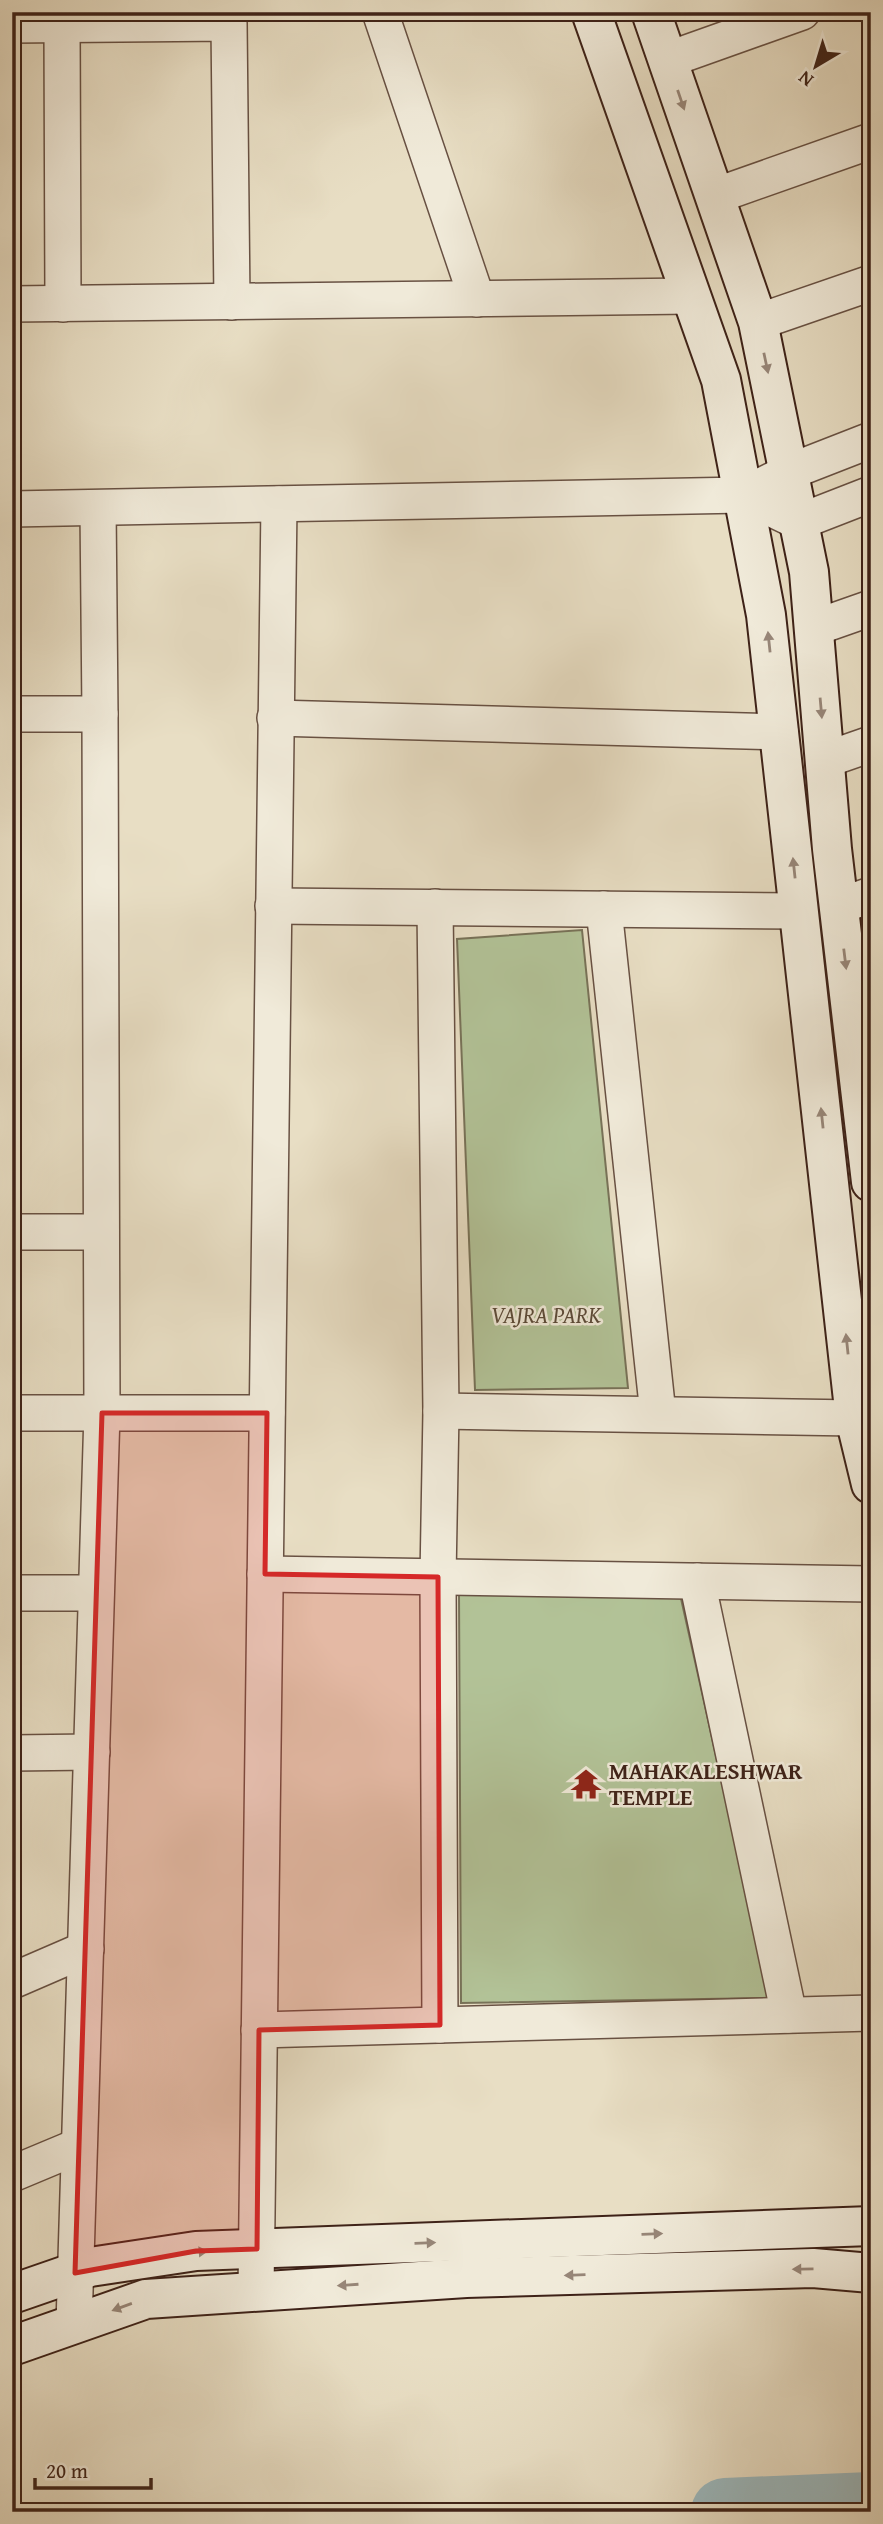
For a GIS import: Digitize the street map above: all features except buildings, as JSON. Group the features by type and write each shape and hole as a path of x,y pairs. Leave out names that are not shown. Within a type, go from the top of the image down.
{"street":[{"path":"380,12 477,299"},
{"path":"591,12 721,380 766,615 855,1418 871,1484"},
{"path":"651,12 758,322 809,572 825,760 855,900 871,1182"},
{"path":"667,60 802,12"},
{"path":"12,25 229,23 232,302"},
{"path":"62,25 62,304"},
{"path":"715,196 871,141"},
{"path":"758,322 871,283"},
{"path":"12,304 691,296"},
{"path":"12,509 743,495 789,472 871,440"},
{"path":"743,495 799,522 871,494"},
{"path":"256,2291 279,504"},
{"path":"74,2324 102,1413 98,508"},
{"path":"814,628 871,608"},
{"path":"12,714 100,714"},
{"path":"275,718 779,732"},
{"path":"825,760 871,744"},
{"path":"273,906 799,911"},
{"path":"435,907 441,1411 438,1577 440,2025"},
{"path":"604,909 658,1414"},
{"path":"12,1232 102,1232"},
{"path":"441,1411 855,1418"},
{"path":"12,1413 267,1413"},
{"path":"265,1574 871,1584"},
{"path":"697,1581 789,2015"},
{"path":"12,1593 96,1593"},
{"path":"12,1753 92,1752"},
{"path":"12,1981 86,1949"},
{"path":"259,2030 871,2013"},
{"path":"12,2174 79,2146"},
{"path":"12,2294 90,2267 196,2251 871,2226"},
{"path":"12,2346 146,2299 466,2278 813,2268 871,2273"}],"highlighted area":[{"path":"102,1413 267,1413 265,1574 438,1577 440,2025 259,2030 257,2249 196,2251 75,2273"}],"green space":[{"name":"VAJRA PARK","path":"582,930 628,1388 475,1390 457,939"},
{"path":"459,1593 680,1594 770,1998 461,2003"}],"waterway":[{"path":"725,2512 871,2506"}],"place":[{"name":"MAHAKALESHWAR TEMPLE","path":"586,1784"}]}
